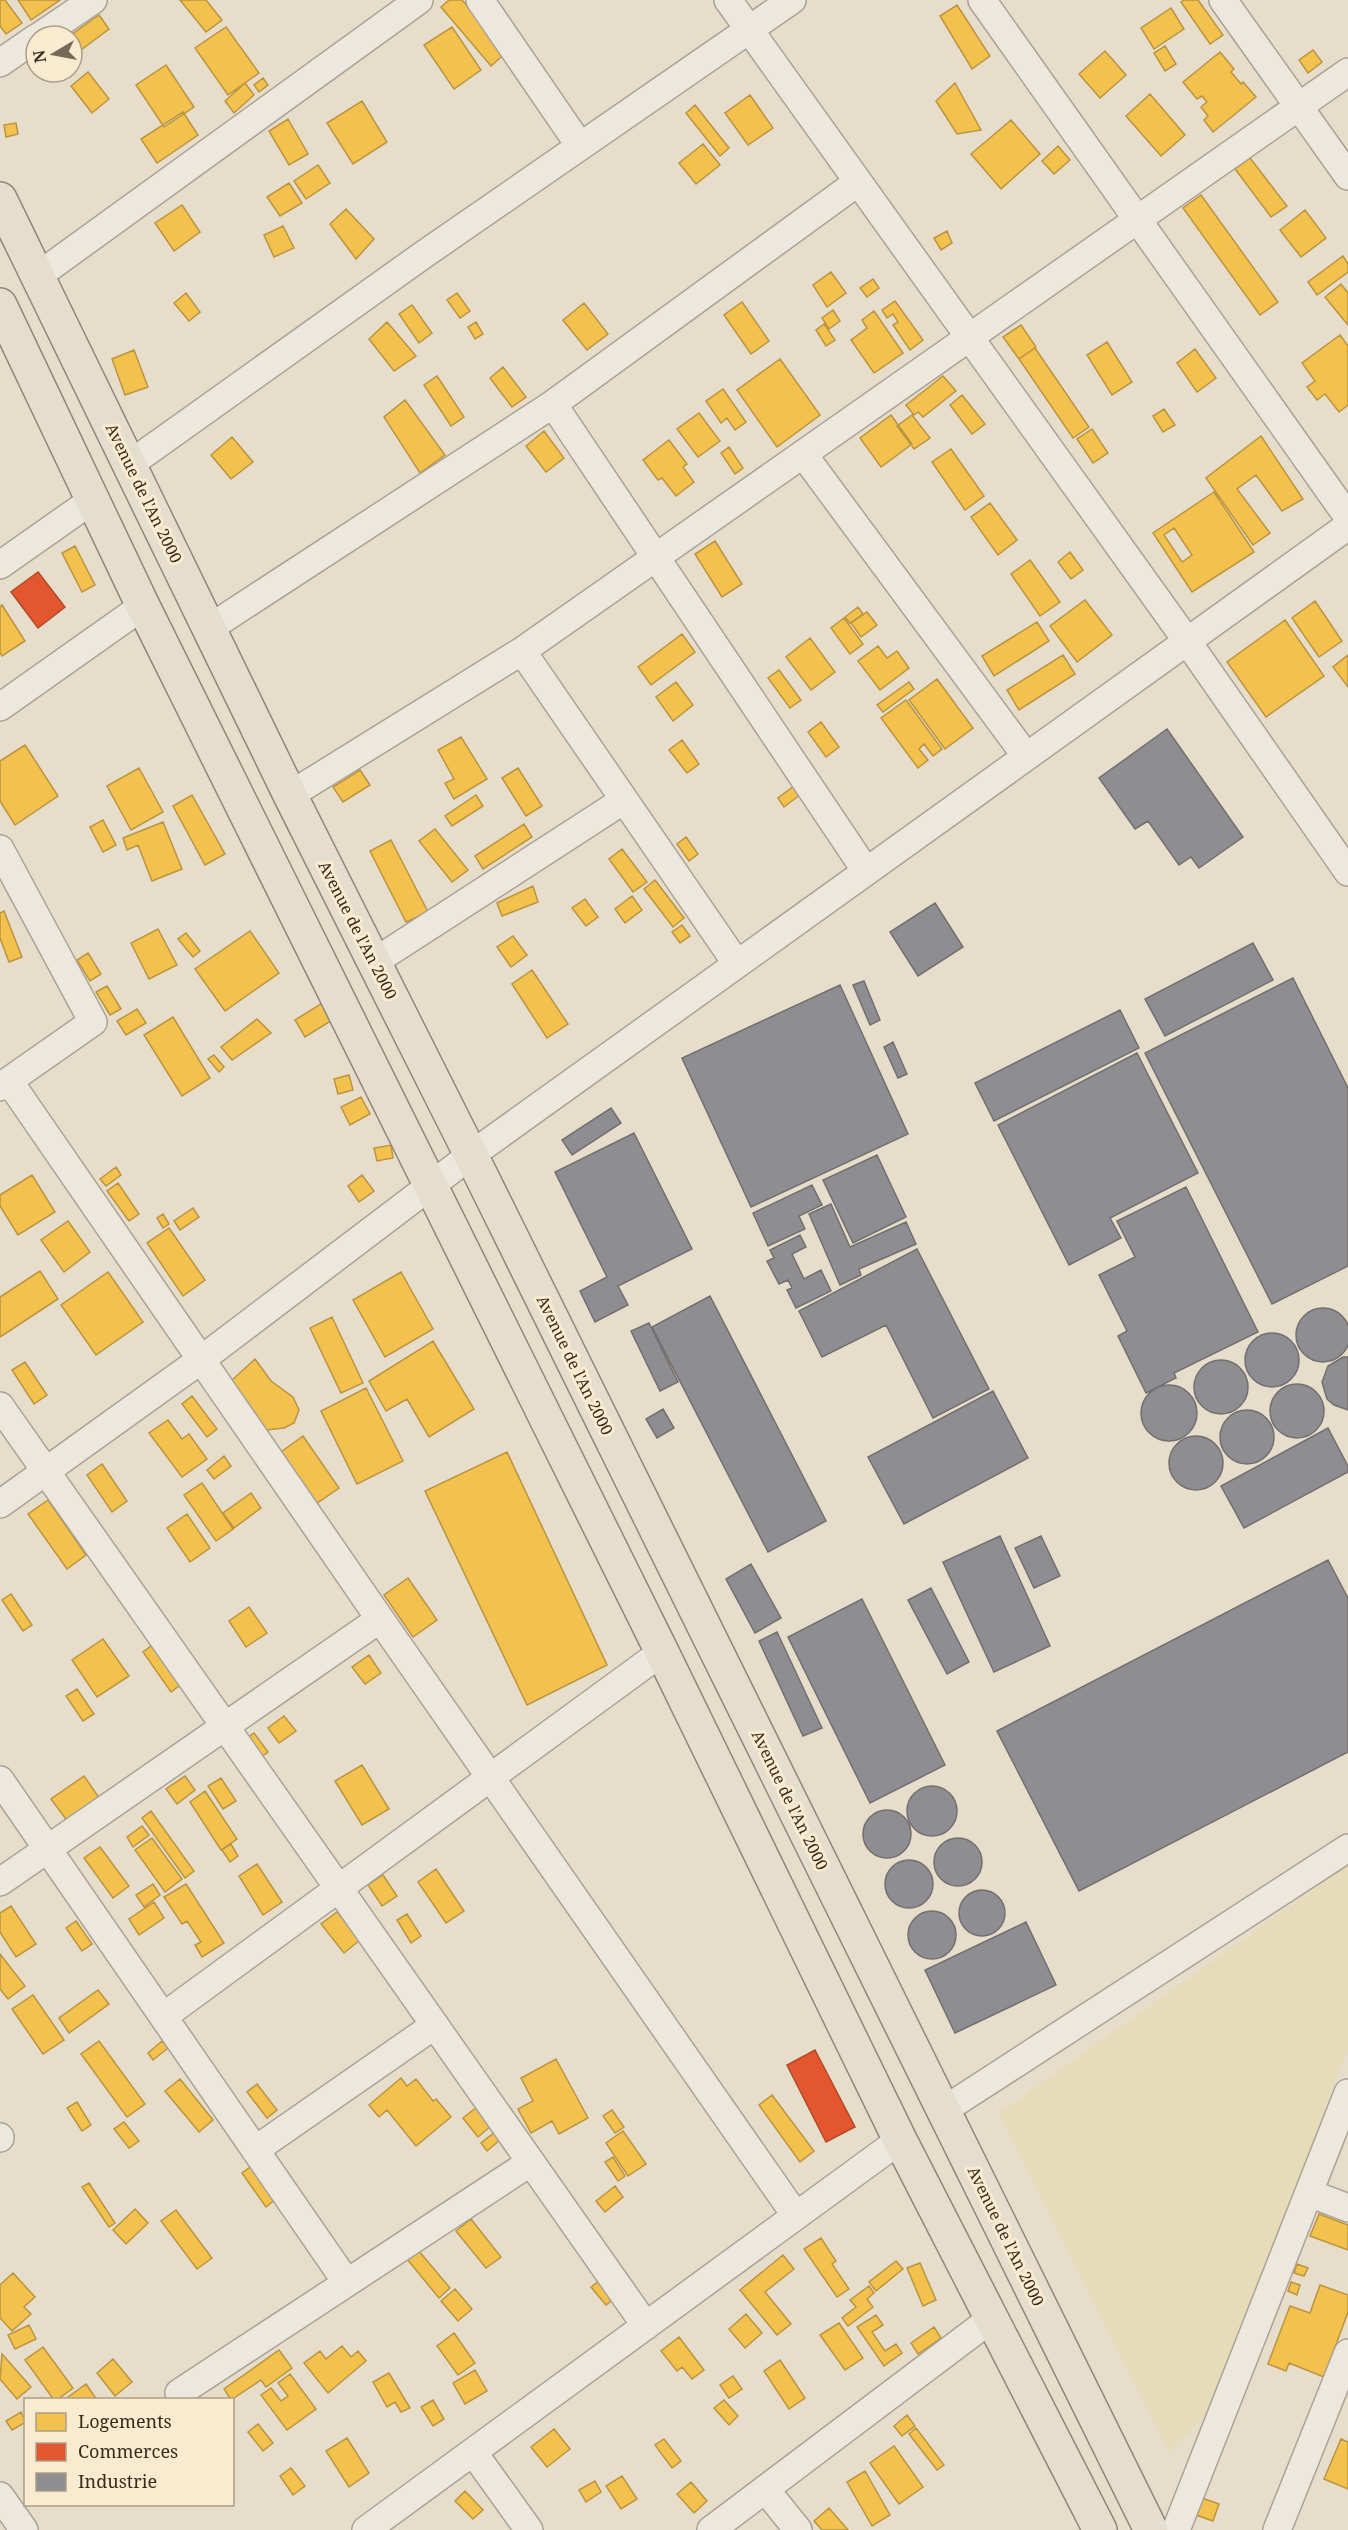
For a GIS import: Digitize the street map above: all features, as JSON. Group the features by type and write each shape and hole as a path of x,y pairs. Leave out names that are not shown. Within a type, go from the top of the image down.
{"main road":[{"name":"Avenue de l'An 2000","path":"0,199 39,275 290,795 471,1155 1151,2530"},
{"path":"0,305 143,606 662,1652 900,2140 1100,2530"}],"street":[{"path":"57,24 93,0"},
{"path":"39,275 419,0"},
{"path":"480,0 580,146"},
{"path":"728,0 1187,641 1348,873"},
{"path":"130,464 580,146 792,0"},
{"path":"982,0 1348,517"},
{"path":"1223,0 1348,176"},
{"path":"0,63 24,47"},
{"path":"290,795 522,651 1348,72"},
{"path":"208,628 553,404 858,182"},
{"path":"553,404 866,871"},
{"path":"803,454 1026,756"},
{"path":"0,566 94,499"},
{"path":"0,1504 202,1359 471,1155 1348,526"},
{"path":"0,707 143,606"},
{"path":"522,651 737,964"},
{"path":"374,963 624,800"},
{"path":"0,849 93,1022 5,1084 202,1359 796,2216"},
{"path":"0,1406 646,2326"},
{"path":"0,1882 380,1618"},
{"path":"164,2016 662,1652"},
{"path":"0,1780 346,2283"},
{"path":"944,2110 1348,1848"},
{"path":"255,2150 435,2025"},
{"path":"1176,2530 1348,2093"},
{"path":"366,2530 900,2140"},
{"path":"179,2393 531,2162"},
{"path":"1309,2193 1348,2208"},
{"path":"711,2530 991,2319"},
{"path":"1277,2530 1348,2353"},
{"path":"474,2452 529,2530"},
{"path":"765,2489 798,2530"},
{"path":"0,2496 24,2530"}],"shaded area":[{"path":"1348,1865 1348,2047 1214,2408 1169,2452 999,2113"}],"building: Logements":[{"path":"0,0 5,0 22,23 6,34 0,26"},
{"path":"18,0 60,0 31,20"},
{"path":"180,0 206,0 222,20 206,32"},
{"path":"449,0 462,0 507,52 491,66 441,7"},
{"path":"1198,0 1223,35 1210,44 1181,2"},
{"path":"957,5 990,56 972,69 940,16"},
{"path":"1171,8 1184,29 1154,49 1141,28"},
{"path":"99,15 109,29 84,48 84,26"},
{"path":"226,27 259,73 228,95 195,48"},
{"path":"452,27 481,70 454,89 424,45"},
{"path":"1165,46 1176,64 1165,71 1154,53"},
{"path":"1313,50 1322,62 1308,73 1299,60"},
{"path":"1105,51 1126,75 1100,98 1079,74"},
{"path":"1220,52 1234,69 1231,72 1256,97 1213,132 1204,120 1208,116 1201,107 1207,102 1202,96 1197,99 1183,82"},
{"path":"166,65 194,107 164,127 136,85"},
{"path":"88,72 109,99 92,113 71,86 84,84 84,75"},
{"path":"263,78 268,85 259,92 254,85"},
{"path":"245,83 254,95 234,113 225,101"},
{"path":"955,83 981,130 957,134 936,101"},
{"path":"1150,94 1185,135 1161,156 1126,116"},
{"path":"750,95 773,128 748,145 725,113"},
{"path":"362,101 387,142 353,164 327,123"},
{"path":"695,105 729,148 720,156 686,113"},
{"path":"183,112 198,135 157,163 141,139"},
{"path":"288,119 308,154 289,165 269,131"},
{"path":"1011,120 1040,154 1001,189 971,154"},
{"path":"16,123 18,134 6,137 4,125"},
{"path":"703,144 720,165 696,184 679,163"},
{"path":"1058,146 1070,160 1054,174 1042,161"},
{"path":"1250,158 1287,206 1271,217 1235,169"},
{"path":"318,165 330,183 306,199 294,181"},
{"path":"289,183 302,203 280,216 267,197"},
{"path":"1201,195 1278,302 1260,315 1183,208"},
{"path":"182,205 200,232 174,251 155,223"},
{"path":"346,209 374,239 356,259 330,224"},
{"path":"1305,210 1326,238 1301,257 1280,230"},
{"path":"283,226 294,248 274,257 264,235"},
{"path":"947,231 952,243 941,250 934,238"},
{"path":"1343,256 1348,264 1348,272 1317,295 1308,282"},
{"path":"831,272 846,293 827,307 813,285"},
{"path":"873,279 879,288 867,297 860,288"},
{"path":"1341,284 1348,293 1348,325 1325,297"},
{"path":"186,293 200,312 189,321 174,303"},
{"path":"457,293 470,311 460,318 447,300"},
{"path":"895,301 923,340 910,350 893,325 898,322 893,314 887,318 882,310"},
{"path":"742,302 769,341 751,354 724,315"},
{"path":"584,303 608,334 587,350 563,320"},
{"path":"412,305 432,333 419,343 399,314"},
{"path":"833,310 840,321 829,329 822,318"},
{"path":"874,311 903,353 874,373 851,340 867,328 862,320"},
{"path":"387,322 416,356 394,371 369,339"},
{"path":"476,322 483,334 475,339 468,327"},
{"path":"824,324 835,340 826,346 816,330"},
{"path":"1021,325 1036,347 1019,359 1003,337"},
{"path":"1340,335 1348,346 1348,405 1339,412 1325,394 1317,400 1307,387 1315,381 1302,363"},
{"path":"1107,342 1132,382 1112,395 1087,355"},
{"path":"1035,348 1089,427 1073,438 1019,359"},
{"path":"1195,349 1216,378 1197,392 1177,363"},
{"path":"134,350 148,387 125,395 112,359"},
{"path":"780,359 820,415 777,447 737,390"},
{"path":"503,367 526,397 512,407 490,378"},
{"path":"437,376 464,417 451,426 424,385"},
{"path":"943,376 956,391 923,417 918,412 914,415 906,405"},
{"path":"723,389 746,422 735,430 727,418 721,423 706,401"},
{"path":"962,395 985,424 972,434 950,405"},
{"path":"405,400 445,455 420,473 384,417"},
{"path":"1164,409 1175,425 1163,432 1153,416"},
{"path":"699,413 720,441 698,457 677,429"},
{"path":"891,415 912,444 881,467 860,438"},
{"path":"912,415 930,438 914,449 897,426"},
{"path":"1092,429 1108,453 1093,463 1077,439"},
{"path":"544,431 564,458 546,472 526,446"},
{"path":"1261,436 1303,499 1282,511 1256,475 1237,489 1270,533 1253,545 1206,478"},
{"path":"232,437 253,462 231,479 211,455"},
{"path":"669,440 687,464 683,467 694,482 676,496 662,478 658,480 643,460"},
{"path":"729,447 743,468 735,474 721,453"},
{"path":"951,449 984,496 965,510 932,462"},
{"path":"1214,492 1254,552 1192,592 1153,533","holes":["1174,528 1192,555 1182,562 1164,535"]},
{"path":"990,503 1017,540 998,555 971,517"},
{"path":"715,541 742,584 722,597 695,554"},
{"path":"75,546 95,585 82,592 62,553"},
{"path":"1070,552 1083,570 1071,579 1058,562"},
{"path":"1030,560 1060,602 1040,616 1011,574"},
{"path":"1085,600 1112,635 1077,662 1050,626"},
{"path":"1315,601 1342,641 1319,657 1292,618"},
{"path":"2,605 25,641 2,656 0,652 0,607"},
{"path":"858,607 863,614 850,623 845,617"},
{"path":"867,612 877,625 861,637 851,623"},
{"path":"844,618 863,644 850,654 831,628"},
{"path":"1285,620 1324,676 1266,717 1227,662"},
{"path":"1037,622 1049,641 994,676 982,656"},
{"path":"682,634 695,652 651,685 638,667"},
{"path":"810,638 835,672 811,690 786,657"},
{"path":"878,646 887,658 897,651 909,668 880,690 858,661"},
{"path":"1063,655 1075,674 1019,710 1007,690"},
{"path":"1348,655 1348,687 1333,667"},
{"path":"779,670 801,700 790,708 768,678"},
{"path":"937,679 973,728 945,749 909,700"},
{"path":"676,682 693,705 673,721 656,697"},
{"path":"909,682 914,689 883,712 877,705"},
{"path":"906,700 942,749 933,756 924,744 919,749 928,760 918,768 881,718"},
{"path":"821,722 839,747 826,757 808,732"},
{"path":"461,737 487,779 454,799 445,783 454,779 438,750"},
{"path":"682,740 699,764 687,773 669,750"},
{"path":"25,745 58,796 15,825 0,801 0,761"},
{"path":"139,768 163,812 131,830 107,786"},
{"path":"518,768 542,806 526,816 502,778"},
{"path":"360,770 370,785 343,802 333,787"},
{"path":"798,783 805,791 784,807 778,798"},
{"path":"192,795 225,854 205,865 173,806"},
{"path":"476,795 483,806 452,826 445,816"},
{"path":"103,820 116,845 103,852 90,827"},
{"path":"163,822 182,869 152,881 138,845 127,850 123,838"},
{"path":"524,824 532,837 483,869 475,856"},
{"path":"435,829 468,870 452,882 419,841"},
{"path":"686,837 698,854 689,861 677,844"},
{"path":"391,840 428,912 406,922 370,851"},
{"path":"622,849 647,882 633,892 609,859"},
{"path":"655,880 684,918 673,927 644,889"},
{"path":"533,886 538,902 502,916 497,903"},
{"path":"632,896 642,910 625,923 615,909"},
{"path":"585,899 598,917 586,926 572,908"},
{"path":"4,911 22,957 9,962 0,938 0,913"},
{"path":"682,925 690,936 680,943 672,932"},
{"path":"158,929 177,965 149,979 131,943"},
{"path":"250,931 279,973 225,1011 195,969"},
{"path":"186,933 200,951 193,957 178,939"},
{"path":"513,936 527,955 511,967 497,947"},
{"path":"88,953 101,974 90,981 77,960"},
{"path":"532,970 568,1024 547,1038 512,984"},
{"path":"107,986 121,1009 110,1015 96,992"},
{"path":"324,1002 334,1019 305,1037 295,1020"},
{"path":"137,1009 146,1023 126,1035 117,1021"},
{"path":"173,1017 210,1078 182,1096 144,1035"},
{"path":"257,1019 271,1033 232,1060 221,1047"},
{"path":"214,1055 224,1067 219,1072 208,1059"},
{"path":"349,1075 353,1090 338,1094 334,1079"},
{"path":"361,1097 370,1114 350,1125 341,1107"},
{"path":"391,1145 393,1158 377,1161 374,1148"},
{"path":"116,1167 121,1175 106,1186 100,1179"},
{"path":"32,1175 55,1212 18,1235 0,1206 0,1195"},
{"path":"362,1175 374,1191 359,1202 348,1186"},
{"path":"118,1183 139,1214 129,1221 107,1191"},
{"path":"193,1208 199,1217 180,1230 174,1221"},
{"path":"163,1214 169,1224 163,1228 157,1218"},
{"path":"68,1221 90,1252 64,1272 41,1240"},
{"path":"169,1228 205,1280 183,1296 147,1243"},
{"path":"40,1271 58,1299 0,1337 0,1297"},
{"path":"108,1272 143,1322 96,1355 61,1305"},
{"path":"401,1272 433,1329 385,1357 353,1300"},
{"path":"332,1317 363,1383 341,1393 310,1328"},
{"path":"433,1341 474,1409 429,1437 407,1399 386,1411 369,1381"},
{"path":"255,1359 271,1381 293,1397 299,1410 294,1423 284,1428 266,1430 254,1425 249,1404 231,1381"},
{"path":"25,1362 47,1395 34,1404 12,1370"},
{"path":"366,1388 403,1461 357,1484 321,1411"},
{"path":"192,1396 217,1429 207,1437 182,1404"},
{"path":"168,1420 182,1439 189,1434 207,1459 182,1477 149,1433"},
{"path":"303,1436 339,1488 313,1506 277,1455"},
{"path":"507,1452 607,1665 527,1705 425,1491"},
{"path":"224,1456 231,1466 214,1479 207,1470"},
{"path":"102,1464 127,1501 112,1512 87,1475"},
{"path":"202,1483 233,1529 216,1541 184,1495"},
{"path":"251,1493 261,1508 234,1528 223,1513"},
{"path":"48,1500 86,1555 67,1569 28,1514"},
{"path":"187,1514 210,1548 190,1562 167,1528"},
{"path":"408,1578 437,1620 413,1637 384,1595"},
{"path":"11,1594 32,1625 23,1631 2,1600"},
{"path":"249,1607 267,1633 246,1647 229,1621"},
{"path":"103,1639 129,1676 97,1697 72,1660"},
{"path":"155,1643 183,1683 171,1692 143,1652"},
{"path":"369,1655 381,1673 365,1684 352,1667"},
{"path":"77,1689 94,1714 83,1721 66,1696"},
{"path":"284,1716 296,1731 279,1743 268,1728"},
{"path":"254,1733 268,1752 258,1759 244,1740"},
{"path":"362,1765 389,1809 362,1825 335,1781"},
{"path":"84,1776 100,1799 68,1822 51,1799"},
{"path":"185,1776 195,1790 177,1804 166,1789"},
{"path":"221,1778 236,1801 223,1809 208,1786"},
{"path":"205,1791 237,1839 221,1850 190,1802"},
{"path":"151,1811 194,1871 185,1878 142,1818"},
{"path":"142,1826 149,1835 133,1847 127,1837"},
{"path":"152,1838 182,1879 165,1892 135,1850"},
{"path":"231,1844 238,1856 230,1862 222,1850"},
{"path":"100,1847 129,1886 113,1898 84,1858"},
{"path":"257,1864 282,1902 263,1915 239,1876"},
{"path":"436,1869 464,1911 446,1923 418,1882"},
{"path":"383,1875 397,1896 382,1906 368,1885"},
{"path":"153,1884 160,1895 144,1907 136,1895"},
{"path":"186,1884 224,1943 202,1957 195,1945 201,1942 187,1921 182,1924 164,1897"},
{"path":"154,1902 164,1918 139,1935 129,1919"},
{"path":"11,1906 36,1944 16,1957 0,1932 0,1913"},
{"path":"337,1912 360,1940 344,1953 321,1924"},
{"path":"407,1914 421,1936 411,1943 397,1920"},
{"path":"76,1921 92,1944 82,1951 66,1928"},
{"path":"0,1954 25,1986 8,1999 0,1989"},
{"path":"98,1990 109,2004 69,2033 59,2018"},
{"path":"33,1995 64,2040 43,2054 12,2009"},
{"path":"99,2041 145,2104 127,2117 81,2054"},
{"path":"162,2041 168,2048 153,2060 148,2053"},
{"path":"556,2059 588,2118 559,2134 552,2121 531,2133 518,2109 533,2101 521,2078"},
{"path":"401,2078 407,2086 416,2079 433,2101 436,2099 451,2117 416,2146 387,2110 379,2117 369,2105"},
{"path":"180,2079 213,2120 199,2132 165,2091"},
{"path":"257,2084 277,2110 267,2118 247,2092"},
{"path":"772,2095 814,2151 800,2162 759,2105"},
{"path":"77,2102 91,2125 82,2131 67,2108"},
{"path":"478,2106 492,2125 478,2137 463,2118"},
{"path":"612,2110 624,2127 615,2133 603,2116"},
{"path":"124,2122 139,2141 129,2148 114,2129"},
{"path":"623,2131 646,2164 628,2176 606,2143"},
{"path":"495,2132 501,2139 487,2151 481,2143"},
{"path":"613,2157 625,2176 618,2181 605,2162"},
{"path":"253,2165 277,2198 266,2207 242,2173"},
{"path":"89,2183 115,2223 109,2227 82,2187"},
{"path":"615,2186 623,2197 605,2212 596,2201"},
{"path":"135,2209 148,2223 126,2244 113,2230"},
{"path":"176,2210 212,2258 197,2269 161,2221"},
{"path":"1319,2214 1348,2225 1348,2250 1310,2236"},
{"path":"471,2219 501,2257 486,2268 456,2231"},
{"path":"821,2238 836,2261 832,2264 849,2289 837,2297 804,2249"},
{"path":"418,2250 450,2288 439,2298 407,2259"},
{"path":"783,2255 794,2269 765,2292 791,2324 777,2335 740,2290"},
{"path":"896,2261 903,2269 876,2291 869,2282"},
{"path":"920,2263 936,2300 923,2306 907,2268"},
{"path":"1297,2264 1308,2268 1304,2276 1294,2273"},
{"path":"13,2273 35,2297 24,2307 31,2314 12,2331 0,2318 0,2285"},
{"path":"600,2280 615,2298 606,2305 591,2287"},
{"path":"1291,2282 1300,2285 1297,2295 1288,2291"},
{"path":"1320,2285 1348,2295 1348,2312 1324,2377 1289,2363 1286,2371 1268,2364 1290,2306 1310,2313"},
{"path":"869,2286 874,2293 867,2299 873,2307 848,2326 842,2318 856,2307 850,2300"},
{"path":"455,2289 472,2309 458,2321 441,2301"},
{"path":"746,2314 762,2333 745,2348 729,2329"},
{"path":"876,2315 883,2325 872,2332 885,2351 896,2344 902,2353 884,2366 857,2327"},
{"path":"839,2323 863,2358 845,2370 820,2335"},
{"path":"29,2325 36,2339 15,2349 8,2335"},
{"path":"934,2327 941,2338 918,2354 911,2343"},
{"path":"454,2333 475,2363 458,2375 437,2346"},
{"path":"679,2337 704,2370 692,2379 682,2367 677,2371 661,2351"},
{"path":"342,2346 351,2357 358,2351 366,2361 328,2393 304,2363 320,2351 326,2359"},
{"path":"43,2347 73,2388 60,2398 53,2398 25,2360"},
{"path":"279,2350 292,2368 266,2387 261,2380 234,2398 230,2398 224,2389"},
{"path":"2,2354 31,2387 17,2399 0,2379"},
{"path":"113,2359 132,2382 115,2396 97,2373"},
{"path":"780,2360 805,2398 789,2409 764,2371"},
{"path":"475,2370 487,2391 465,2404 453,2383"},
{"path":"389,2373 410,2408 401,2412 395,2402 387,2407 373,2382"},
{"path":"290,2374 316,2409 287,2430 261,2395 271,2388 281,2401 288,2396 278,2383"},
{"path":"733,2376 742,2389 729,2398 720,2385"},
{"path":"86,2384 96,2398 67,2398"},
{"path":"433,2400 444,2419 433,2426 421,2407"},
{"path":"724,2400 738,2416 729,2425 714,2408"},
{"path":"21,2412 24,2418 24,2423 12,2430 6,2421"},
{"path":"907,2415 915,2426 902,2436 894,2426"},
{"path":"258,2424 273,2443 263,2451 248,2432"},
{"path":"916,2428 944,2465 937,2470 909,2434"},
{"path":"554,2429 570,2449 547,2467 531,2447"},
{"path":"347,2438 369,2473 349,2487 326,2451"},
{"path":"664,2439 681,2461 672,2468 655,2445"},
{"path":"1341,2439 1348,2442 1348,2489 1324,2479"},
{"path":"894,2446 923,2487 899,2504 870,2463"},
{"path":"291,2468 305,2486 293,2495 280,2476"},
{"path":"865,2471 890,2515 872,2526 847,2482"},
{"path":"622,2476 637,2499 621,2509 606,2486"},
{"path":"595,2481 601,2492 586,2502 579,2490"},
{"path":"691,2482 707,2501 694,2513 677,2494"},
{"path":"465,2491 483,2510 473,2519 455,2501"},
{"path":"1202,2498 1219,2504 1213,2521 1196,2515"},
{"path":"829,2508 848,2530 822,2530 814,2521"}],"building: Commerces":[{"path":"38,572 65,607 38,628 11,592"},
{"path":"815,2050 855,2127 826,2142 787,2065"}],"building: Industrie":[{"path":"1167,729 1243,837 1199,868 1191,857 1179,865 1148,821 1135,829 1099,778"},
{"path":"935,903 963,947 918,976 890,932"},
{"path":"1253,943 1273,980 1165,1036 1145,999"},
{"path":"1293,978 1348,1088 1348,1266 1272,1304 1145,1053"},
{"path":"864,981 880,1020 870,1025 853,985"},
{"path":"840,985 908,1134 751,1207 682,1058"},
{"path":"1120,1010 1139,1048 994,1121 975,1083"},
{"path":"893,1042 907,1074 898,1078 884,1047"},
{"path":"1137,1053 1198,1173 1110,1218 1121,1238 1069,1265 998,1125"},
{"path":"611,1108 621,1123 572,1155 562,1140"},
{"path":"634,1133 692,1249 618,1286 628,1305 595,1322 580,1291 607,1277 555,1172"},
{"path":"877,1155 906,1217 853,1243 823,1180"},
{"path":"812,1185 822,1205 799,1216 805,1229 768,1246 753,1213"},
{"path":"1186,1187 1258,1332 1174,1373 1176,1378 1146,1393 1118,1336 1127,1331 1099,1275 1135,1257 1117,1221"},
{"path":"831,1204 850,1247 906,1222 916,1244 859,1269 861,1275 840,1285 809,1214"},
{"path":"800,1235 806,1247 792,1254 804,1279 821,1270 831,1291 796,1308 787,1290 792,1288 788,1280 779,1284 767,1261 774,1258 770,1250"},
{"path":"917,1249 989,1389 933,1418 886,1325 822,1357 799,1311"},
{"path":"710,1296 826,1521 768,1552 652,1327"},
{"path":"1323,1308 1333,1310 1342,1316 1348,1325 1348,1345 1342,1354 1333,1360 1323,1362 1313,1360 1304,1354 1298,1345 1296,1335 1298,1325 1304,1316 1313,1310"},
{"path":"649,1323 678,1382 660,1391 631,1331"},
{"path":"1267,1333 1277,1333 1287,1337 1295,1345 1299,1360 1295,1375 1287,1383 1277,1387 1267,1387 1257,1383 1249,1375 1245,1365 1245,1355 1249,1345 1257,1337"},
{"path":"1343,1357 1348,1357 1348,1410 1334,1405 1327,1399 1322,1382 1328,1366"},
{"path":"1221,1360 1231,1362 1240,1368 1246,1377 1248,1387 1246,1397 1240,1406 1231,1412 1221,1414 1211,1412 1202,1406 1196,1397 1194,1387 1196,1377 1202,1368 1211,1362"},
{"path":"1297,1384 1307,1386 1316,1392 1322,1401 1324,1411 1322,1421 1316,1430 1307,1436 1297,1438 1287,1436 1278,1430 1272,1421 1270,1411 1272,1401 1278,1392 1287,1386"},
{"path":"1169,1385 1180,1387 1189,1393 1195,1402 1197,1413 1195,1424 1189,1433 1180,1439 1169,1441 1158,1439 1149,1433 1143,1424 1141,1413 1143,1402 1149,1393 1158,1387"},
{"path":"993,1391 1028,1458 904,1524 868,1457"},
{"path":"663,1409 674,1428 657,1438 646,1419"},
{"path":"1247,1410 1257,1412 1266,1418 1272,1427 1274,1437 1272,1447 1266,1456 1257,1462 1247,1464 1237,1462 1228,1456 1222,1447 1220,1437 1222,1427 1228,1418 1237,1412"},
{"path":"1328,1428 1348,1466 1348,1472 1244,1528 1221,1486"},
{"path":"1191,1436 1201,1436 1211,1440 1219,1448 1223,1463 1219,1478 1211,1486 1201,1490 1191,1490 1181,1486 1173,1478 1169,1468 1169,1458 1173,1448 1181,1440"},
{"path":"1000,1536 1050,1646 994,1672 943,1562"},
{"path":"1041,1536 1060,1576 1034,1588 1015,1548"},
{"path":"1328,1560 1348,1598 1348,1752 1079,1891 997,1731"},
{"path":"751,1564 781,1618 755,1633 726,1579"},
{"path":"931,1588 969,1662 947,1674 908,1600"},
{"path":"862,1599 945,1765 870,1803 788,1637"},
{"path":"777,1632 822,1728 803,1736 759,1641"},
{"path":"932,1786 941,1788 952,1797 957,1811 955,1820 946,1831 932,1836 923,1834 912,1825 907,1811 909,1802 918,1791"},
{"path":"882,1810 892,1810 904,1817 911,1829 911,1839 904,1851 892,1858 882,1858 867,1847 863,1839 863,1829 874,1814"},
{"path":"958,1838 975,1845 982,1862 975,1879 958,1886 941,1879 934,1862 941,1845"},
{"path":"904,1860 914,1860 929,1870 933,1884 929,1898 923,1904 914,1908 904,1908 889,1898 885,1889 885,1879 895,1864"},
{"path":"982,1890 991,1891 999,1896 1004,1904 1004,1922 999,1930 991,1935 982,1936 973,1935 965,1930 960,1922 959,1913 960,1904 965,1896 973,1891"},
{"path":"932,1911 949,1918 956,1935 949,1952 932,1959 915,1952 908,1935 915,1918"},
{"path":"1026,1922 1056,1985 955,2033 925,1970"}]}
